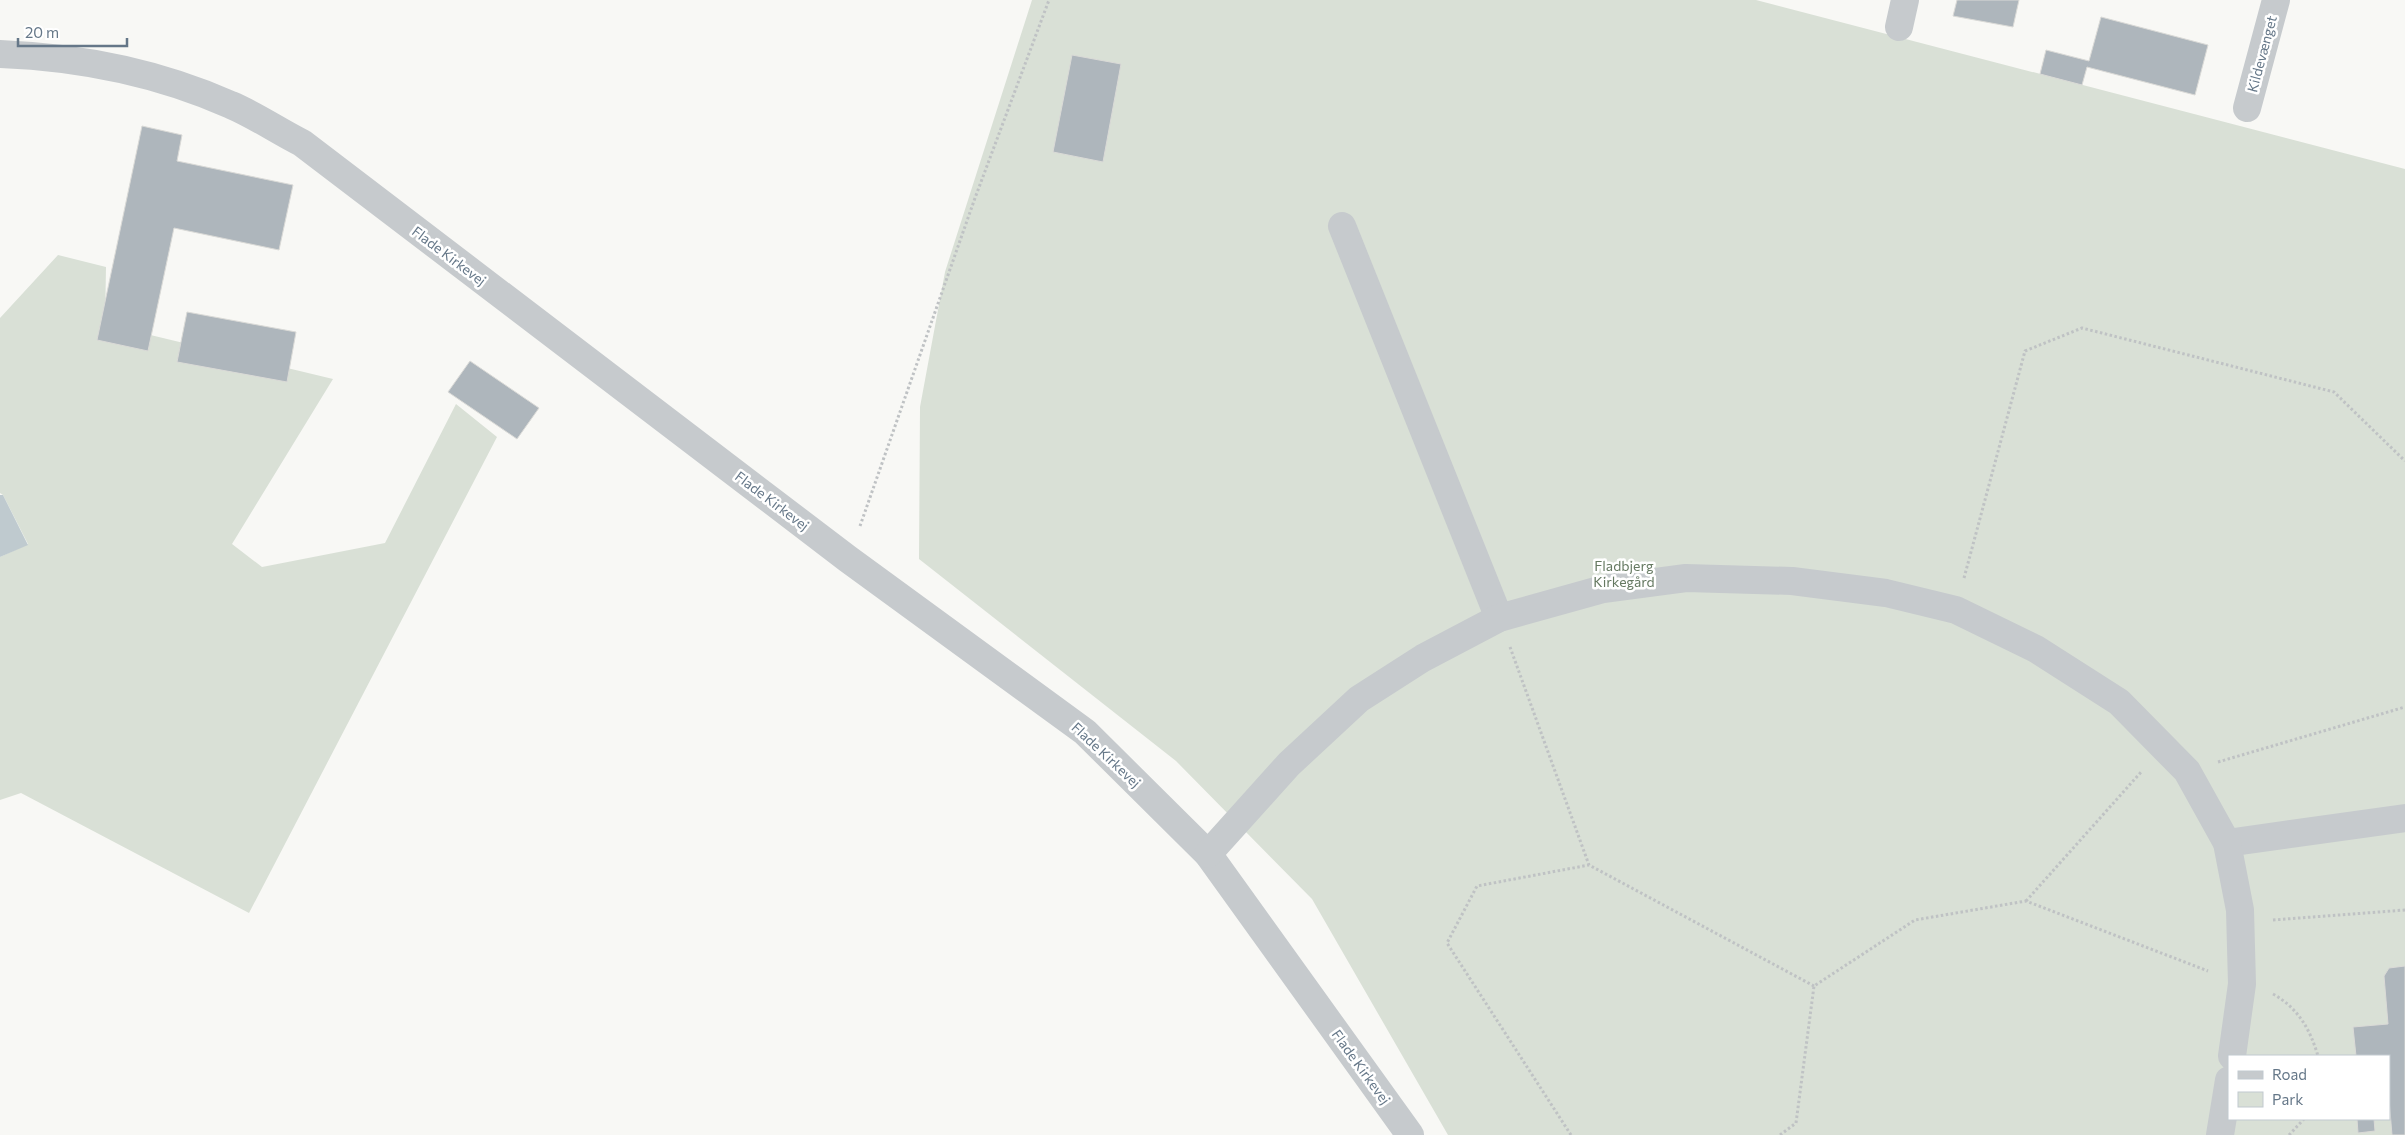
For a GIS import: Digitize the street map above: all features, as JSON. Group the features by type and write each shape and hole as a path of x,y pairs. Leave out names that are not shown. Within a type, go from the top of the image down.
{"street":[{"path":"1899,27 1905,0"},
{"name":"Kildevænget","path":"2247,108 2276,0"},
{"name":"Flade Kirkevej","path":"0,54 49,56 146,75 231,105 302,143 848,559 1085,732 1208,854 1410,1135"},
{"path":"1342,226 1499,618"},
{"path":"1208,854 1288,764 1359,698 1423,658 1499,618 1603,589 1686,578 1801,582 1886,593 1956,610 2036,649 2119,702 2186,771 2227,843 2240,923 2242,984 2232,1055"},
{"path":"2227,843 2405,818"},
{"path":"2220,1135 2228,1086"}],"path":[{"path":"848,559 975,198 1049,0"},
{"path":"1956,610 2026,351 2082,328 2334,392 2405,461"},
{"path":"1499,618 1589,865"},
{"path":"2186,771 2405,707"},
{"path":"2026,901 2163,747"},
{"path":"1571,1135 1447,943 1477,886 1589,865 1814,986"},
{"path":"1780,1135 1796,1123 1814,986 1915,920 2026,901 2242,984 2264,989 2289,1005 2300,1016 2312,1035 2318,1055"},
{"path":"2240,923 2405,910"},
{"path":"2289,1135 2303,1120"}],"green space":[{"name":"Fladbjerg Kirkegård","path":"1032,0 1756,0 2405,169 2405,1135 1448,1135 1312,899 1176,761 919,559 920,407 945,272"},
{"path":"58,255 106,267 105,324 333,379 232,544 262,567 385,543 456,404 497,437 249,913 21,793 0,800 0,557 28,544 3,495 0,493 0,318"}],"shaded area":[{"path":"0,495 3,495 28,545 0,557"}],"building":[{"path":"1957,0 2019,0 2013,27 1953,16"},
{"path":"2101,17 2208,45 2195,95 2087,67 2082,85 2040,74 2046,50 2089,61"},
{"path":"1072,55 1121,64 1103,162 1053,152"},
{"path":"142,126 182,135 177,161 293,185 279,250 174,228 148,351 97,340"},
{"path":"187,312 296,332 287,382 177,362"},
{"path":"470,361 539,408 517,439 448,392"},
{"path":"2405,966 2405,1135 2392,1135 2390,1055 2356,1055 2353,1027 2388,1024 2384,976 2389,968"},
{"path":"2357,1120 2374,1120 2375,1131 2358,1133"}]}
